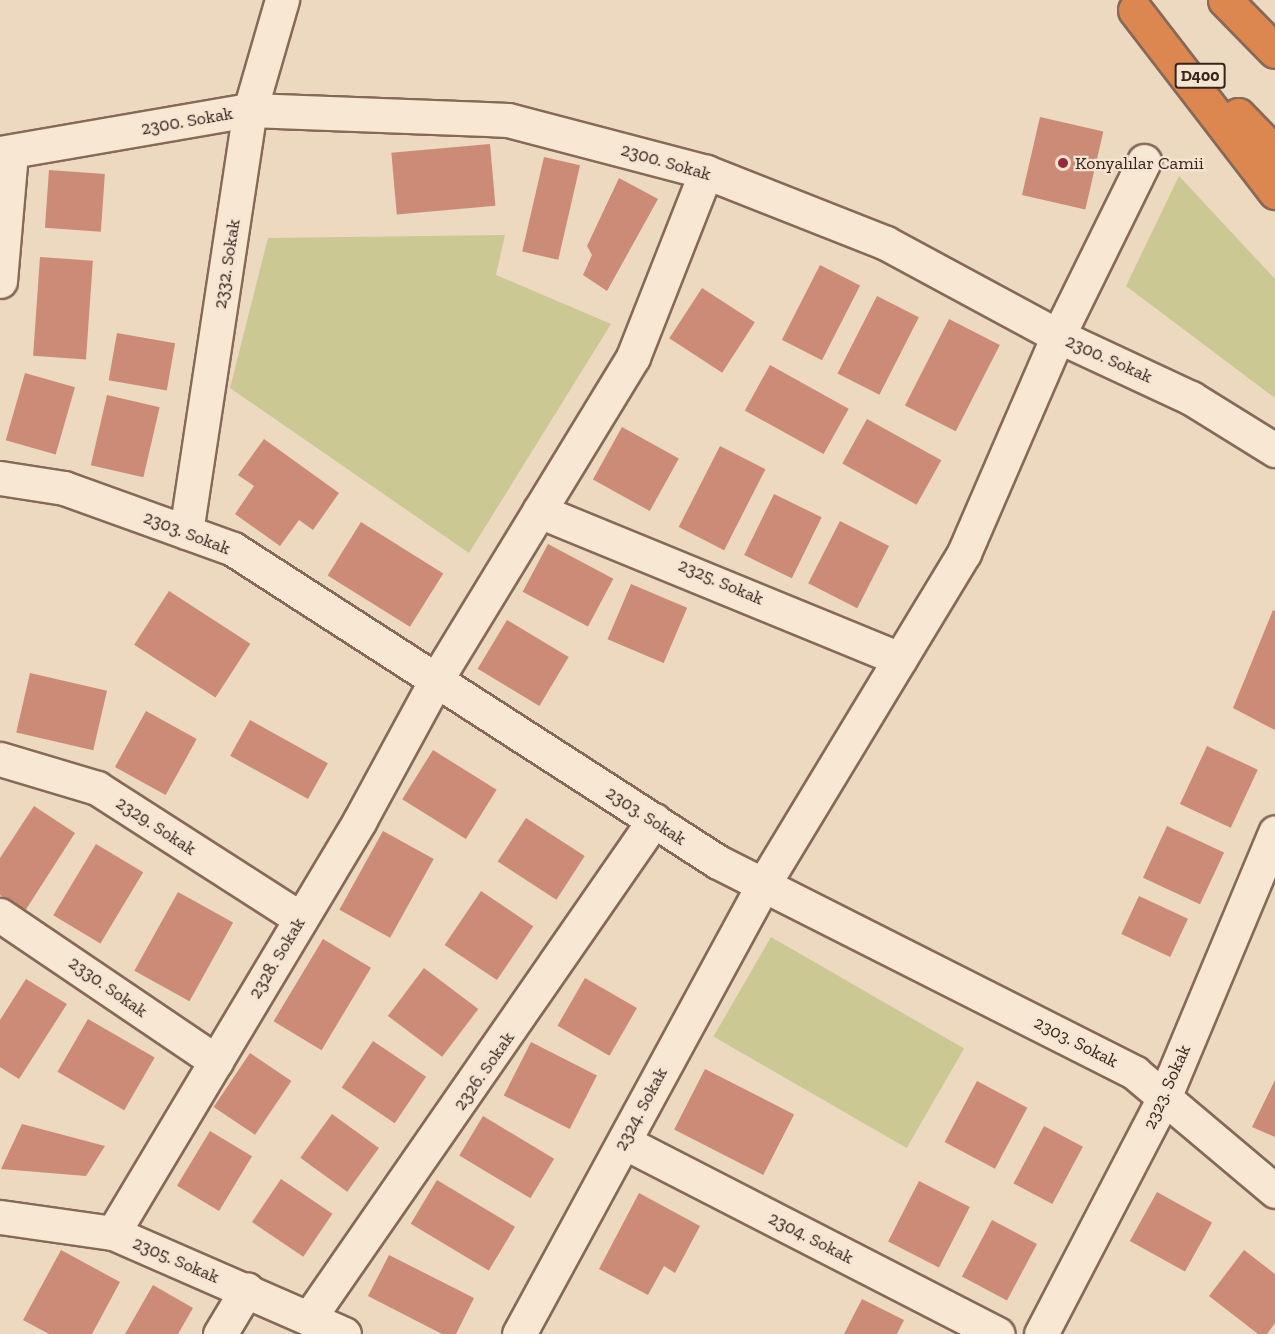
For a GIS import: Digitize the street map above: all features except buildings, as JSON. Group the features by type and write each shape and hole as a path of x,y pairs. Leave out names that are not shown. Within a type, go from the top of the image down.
{"highway":[{"path":"1225,0 1275,51"},
{"path":"1130,5 1275,192"},
{"name":"D400","path":"1130,5 1275,153"}],"street":[{"name":"2332. Sokak","path":"186,532 250,110 282,0"},
{"name":"2300. Sokak","path":"5,153 250,110 508,120 706,172 886,243 1058,336 1191,398 1275,450"},
{"path":"0,281 5,153"},
{"name":"2324. Sokak","path":"519,1334 763,885 964,553 1058,336 1143,161"},
{"name":"2328. Sokak","path":"113,1233 300,919 436,680 633,357 706,172"},
{"name":"2303. Sokak","path":"0,478 64,488 233,549 654,820 763,885 1135,1072 1275,1191"},
{"name":"2325. Sokak","path":"539,511 900,658"},
{"name":"2329. Sokak","path":"0,759 97,788 300,919"},
{"name":"2326. Sokak","path":"309,1318 654,820"},
{"name":"2323. Sokak","path":"1041,1334 1164,1098 1266,878 1275,832"},
{"name":"2330. Sokak","path":"0,915 216,1061"},
{"name":"2304. Sokak","path":"624,1142 998,1334"},
{"name":"2305. Sokak","path":"0,1217 113,1233 246,1289 344,1334"},
{"path":"220,1334 246,1289"}],"shaded area":[{"path":"1179,176 1275,279 1275,398 1126,286"},
{"path":"505,235 496,275 611,324 469,553 230,388 268,238"},
{"path":"771,937 964,1048 907,1148 714,1037"}],"place":[{"name":"Konyalılar Camii","path":"1063,163"}]}
